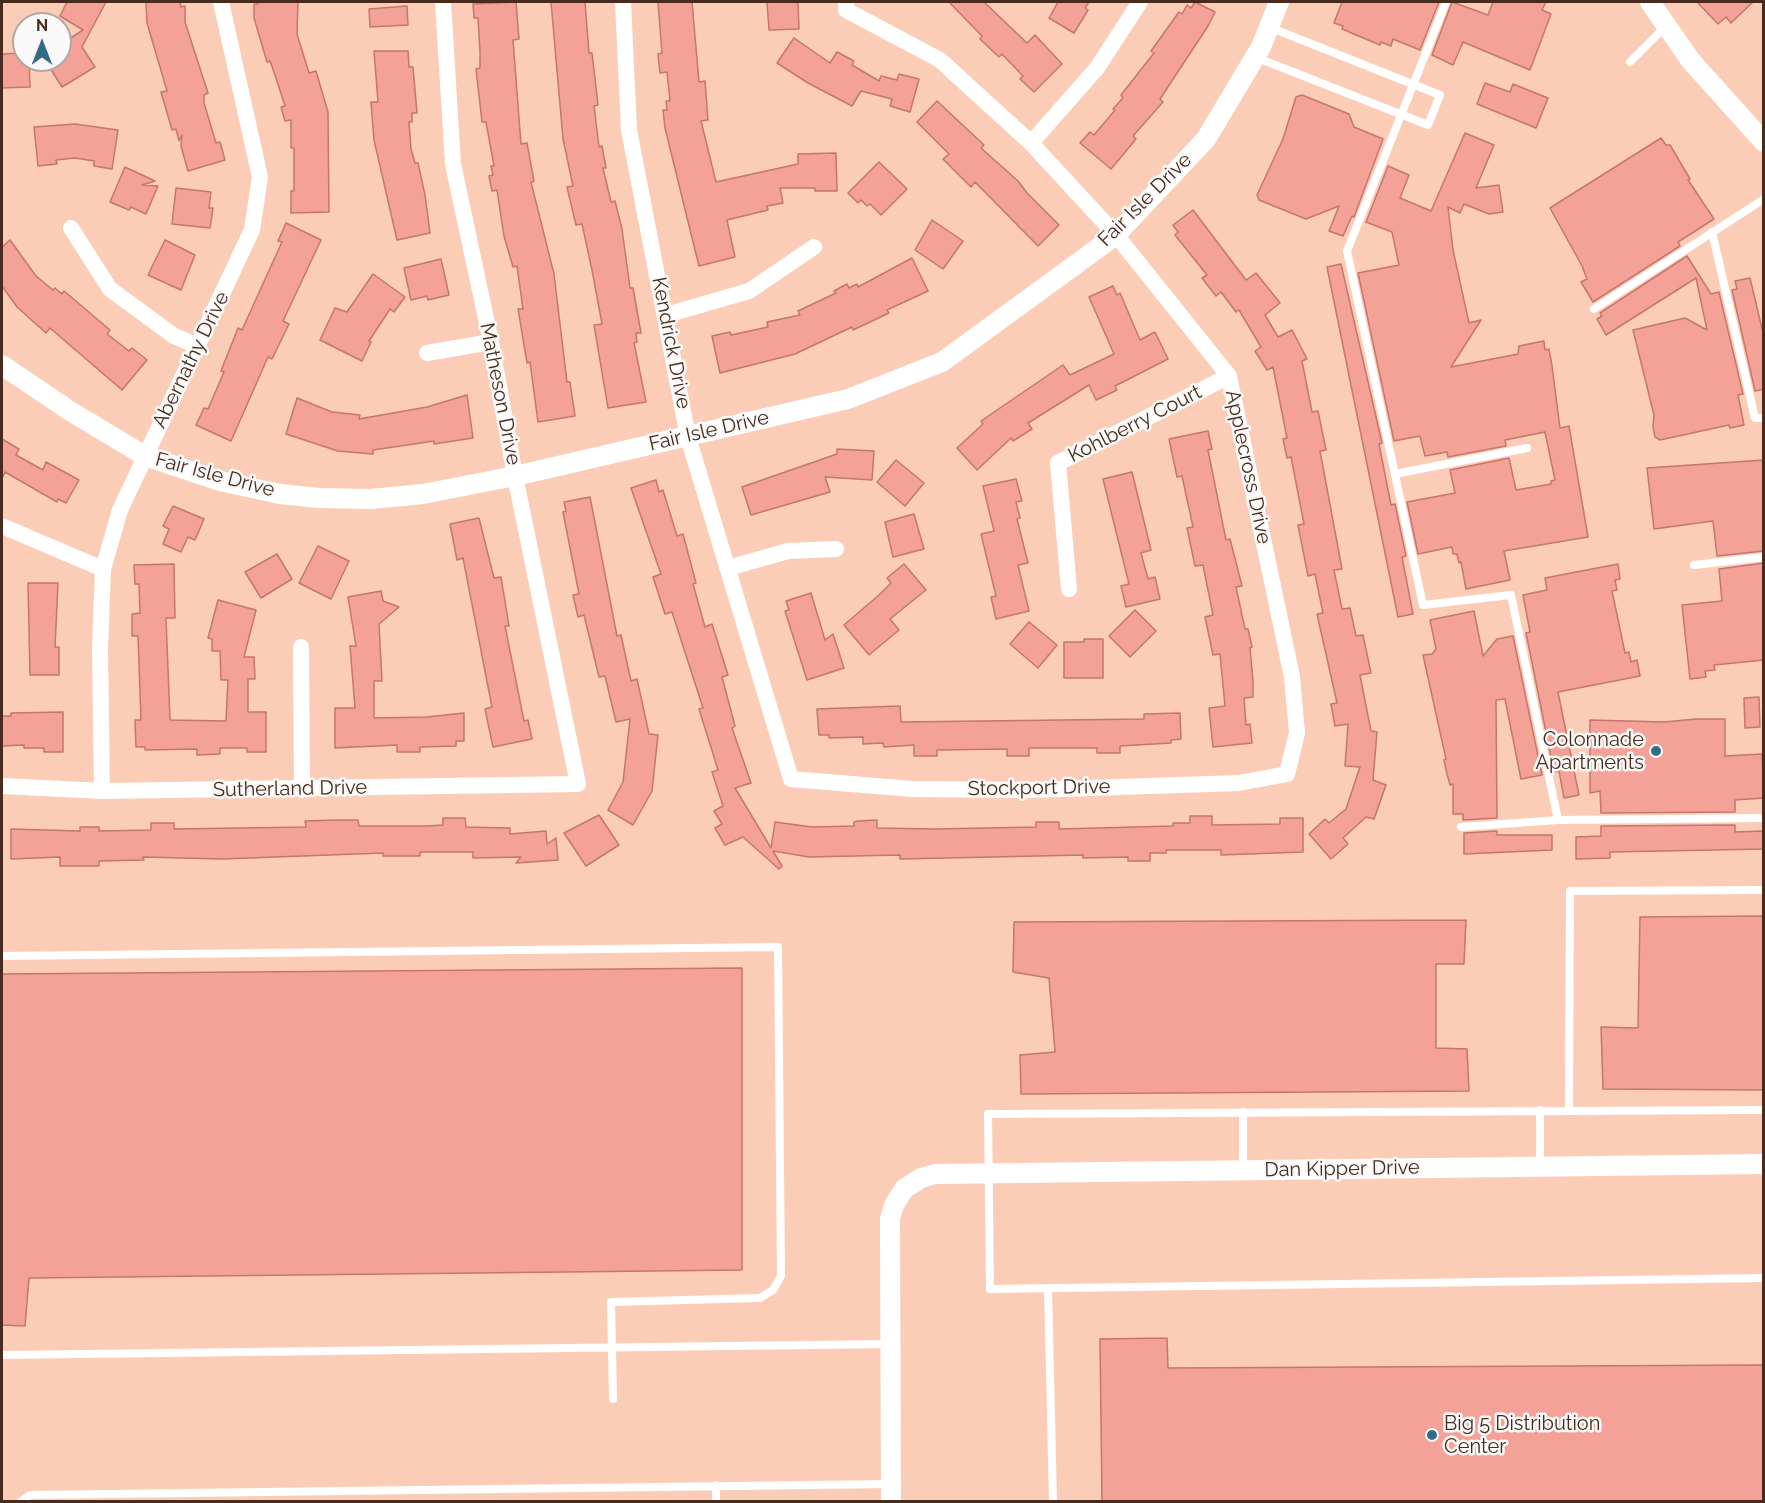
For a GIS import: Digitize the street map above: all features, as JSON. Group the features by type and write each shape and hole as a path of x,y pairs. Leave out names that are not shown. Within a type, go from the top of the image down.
{"street":[{"name":"Abernathy Drive","path":"102,791 100,649 103,569 120,510 252,230 260,177 221,2"},
{"name":"Matheson Drive","path":"443,2 453,164 491,342 515,476 578,784"},
{"name":"Kendrick Drive","path":"623,2 629,130 688,436 791,779"},
{"name":"Applecross Drive","path":"846,2 846,10 940,60 1031,143 1116,235 1229,376 1292,677 1297,733 1287,774"},
{"path":"1031,143 1097,68 1140,2"},
{"name":"Fair Isle Drive","path":"2,365 70,411 145,456 220,481 280,494 319,498 371,499 423,494 515,476 848,399 942,362 1116,235 1206,139 1255,57 1279,2"},
{"path":"1650,2 1691,61 1764,142"},
{"path":"71,228 110,289 174,336 198,346"},
{"path":"666,315 749,291 814,247"},
{"path":"427,353 491,342"},
{"name":"Kohlberry Court","path":"1069,590 1058,463 1229,376"},
{"path":"2,526 103,569"},
{"path":"728,568 788,551 836,549"},
{"path":"301,647 302,790"},
{"name":"Stockport Drive","path":"791,779 912,789 1029,790 1239,783 1287,774"},
{"name":"Sutherland Drive","path":"2,786 102,791 302,790 578,784"},
{"name":"Dan Kipper Drive","path":"892,1344 890,1219 894,1205 904,1190 921,1178 935,1174 1764,1164"},
{"path":"891,1493 892,1344"}],"lane":[{"path":"1446,2 1347,251 1423,605 1511,595 1558,820"},
{"path":"1630,62 1667,26"},
{"path":"1255,57 1428,125 1440,95 1269,27"},
{"path":"1594,309 1764,199"},
{"path":"1712,232 1755,418 1764,418"},
{"path":"1395,474 1527,448"},
{"path":"1694,565 1764,557"},
{"path":"1461,827 1558,820 1764,818"},
{"path":"1569,1110 1570,891 1764,890"},
{"path":"2,956 778,947 781,1276 773,1290 760,1298 611,1302 613,1399"},
{"path":"1540,1110 1540,1166"},
{"path":"1764,1110 988,1114 990,1289 1764,1278"},
{"path":"1242,1112 1243,1171"},
{"path":"1048,1288 1053,1502"},
{"path":"2,1355 892,1344"},
{"path":"20,1502 30,1495 716,1485 891,1493"},
{"path":"716,1485 716,1502"}],"building":[{"path":"67,2 106,2 82,47 95,67 62,87 53,72 72,72 72,37 83,30 72,23 72,12 62,12"},
{"path":"146,2 180,2 181,7 185,6 185,22 208,93 204,95 204,103 216,143 220,142 225,160 188,171 181,146 182,135 179,141 176,129 172,130 161,92 167,91 147,23"},
{"path":"258,2 298,2 297,34 309,73 316,71 328,112 329,212 291,213 291,191 294,191 294,148 291,148 291,120 285,121 281,107 285,106 270,61 267,62 254,18 254,4"},
{"path":"516,2 519,39 513,40 521,144 527,143 534,181 531,182 554,274 567,382 570,382 575,416 538,422 530,362 527,363 518,309 523,309 517,266 513,267 504,236 497,190 492,191 489,176 493,175 491,166 494,166 486,122 482,122 476,69 480,68 480,52 478,18 474,18 473,4"},
{"path":"551,2 585,2 589,53 592,53 598,105 594,106 599,147 602,146 606,168 603,168 611,202 615,201 622,229 630,288 633,288 641,333 636,333 637,342 634,343 646,402 608,408 594,325 602,324 592,270 582,224 576,225 567,187 573,186 563,139"},
{"path":"658,2 692,2 699,82 705,81 708,120 701,121 716,182 798,164 798,154 836,153 837,191 815,191 815,188 780,188 783,203 767,206 768,210 727,220 735,257 699,266 665,128 663,110 667,110 666,101 670,101 667,72 660,73 658,54 662,53"},
{"path":"767,2 798,2 799,29 769,30"},
{"path":"949,2 984,2 1027,43 1035,35 1062,64 1034,92 1020,79 1023,76 1002,54 999,57 980,39 982,36"},
{"path":"1058,2 1089,2 1085,8 1088,10 1074,33 1049,18"},
{"path":"1195,2 1215,12 1208,26 1160,99 1163,102 1133,136 1136,139 1111,169 1080,143 1090,132 1094,135 1115,110 1113,109 1123,98 1121,95 1154,53 1151,51 1179,12 1182,14 1187,5 1191,8"},
{"path":"1342,2 1439,2 1420,50 1393,39 1391,46 1381,42 1380,45 1342,29 1343,26 1334,23"},
{"path":"1452,2 1488,15 1493,2 1546,2 1542,10 1551,14 1530,70 1463,42 1453,65 1432,55"},
{"path":"1697,2 1753,2 1731,23 1726,17 1718,24"},
{"path":"407,6 408,25 370,27 369,9"},
{"path":"794,38 830,63 837,52 854,61 852,65 879,81 881,76 897,80 899,74 919,79 910,112 890,106 892,99 861,91 852,106 808,83 777,63"},
{"path":"374,51 408,51 409,67 413,67 417,113 412,113 412,122 409,122 411,149 415,163 418,163 430,233 397,240 374,140 371,102 378,102"},
{"path":"2,54 12,54 12,72 29,72 30,87 2,88"},
{"path":"1485,83 1510,92 1513,84 1548,98 1536,128 1477,104"},
{"path":"1302,95 1349,114 1354,127 1383,139 1354,217 1352,216 1343,236 1329,231 1339,206 1306,219 1259,200 1257,195 1283,139 1296,97"},
{"path":"937,101 984,145 981,148 1018,181 1059,225 1038,246 975,182 971,187 943,159 949,154 917,122"},
{"path":"75,124 118,130 112,169 94,166 94,161 75,158 56,160 57,164 38,166 34,127"},
{"path":"1465,133 1494,145 1476,188 1499,185 1503,212 1489,214 1464,204 1460,213 1448,207 1453,250 1469,323 1481,320 1451,367 1518,354 1519,346 1544,341 1545,350 1549,349 1560,428 1569,426 1588,537 1504,551 1510,580 1466,589 1461,562 1459,563 1457,554 1453,554 1452,547 1418,554 1407,502 1455,493 1450,470 1509,458 1516,490 1551,484 1551,481 1555,480 1545,432 1505,440 1506,446 1448,457 1447,452 1425,456 1420,436 1394,441 1358,273 1399,265 1392,232 1366,222 1388,166 1409,175 1400,198 1431,211"},
{"path":"1661,138 1666,145 1670,145 1690,179 1688,180 1714,219 1678,242 1680,246 1593,302 1581,282 1587,279 1582,266 1550,208"},
{"path":"879,162 907,189 881,215 870,204 867,206 861,200 858,203 848,193"},
{"path":"125,167 155,181 142,185 158,186 146,214 131,207 129,210 110,202"},
{"path":"176,188 211,192 209,208 213,208 210,228 172,224"},
{"path":"1193,210 1246,280 1256,273 1280,303 1265,315 1278,337 1292,330 1307,359 1302,361 1312,412 1318,411 1326,450 1320,451 1342,569 1334,570 1342,609 1350,608 1356,636 1363,635 1371,673 1360,675 1371,731 1377,732 1373,780 1386,785 1374,819 1366,817 1343,838 1348,844 1331,859 1309,834 1325,819 1329,823 1346,809 1360,767 1345,766 1348,724 1335,726 1331,704 1337,703 1317,614 1323,613 1315,574 1308,576 1298,525 1304,524 1291,457 1287,458 1283,439 1287,438 1273,367 1267,370 1255,351 1261,347 1239,310 1236,312 1221,292 1216,296 1202,278 1207,275 1175,235 1178,232 1173,225"},
{"path":"932,220 963,241 943,269 915,250"},
{"path":"286,223 321,240 283,321 289,324 272,359 268,357 231,441 196,425 204,408 208,409 224,372 221,371 238,328 242,330 282,242 278,241"},
{"path":"10,240 36,276 53,290 55,288 62,294 64,291 110,330 107,334 129,351 132,348 147,360 122,390 50,328 46,333 17,307 2,286 2,247"},
{"path":"165,240 195,255 181,290 148,275"},
{"path":"1687,256 1711,294 1719,292 1743,394 1738,395 1744,425 1730,428 1729,425 1660,440 1655,437 1654,415 1633,330 1685,318 1707,330 1696,278 1606,335 1597,319 1602,316 1600,313"},
{"path":"912,258 928,291 887,310 889,313 853,330 852,327 795,354 720,373 712,336 730,332 731,335 768,327 767,322 800,315 798,311 836,293 834,291 847,284 849,288 857,284 858,287"},
{"path":"441,259 449,295 428,300 427,296 411,300 404,268"},
{"path":"1341,264 1382,443 1379,444 1391,505 1395,504 1406,556 1402,557 1413,614 1398,617 1327,267"},
{"path":"373,274 405,297 394,312 390,309 369,341 371,342 362,361 320,340 335,308 347,312"},
{"path":"1750,278 1764,337 1764,389 1755,391 1732,290 1737,289 1735,281"},
{"path":"1113,286 1117,295 1120,293 1140,340 1155,332 1168,359 1115,386 1117,390 1096,400 1089,385 1028,423 1032,429 1013,441 1011,438 977,470 957,448 983,424 981,421 1063,365 1070,375 1114,354 1089,297"},
{"path":"467,395 473,438 373,450 373,454 338,451 286,434 297,398 332,412 360,415 359,419 427,407"},
{"path":"1208,431 1212,449 1208,450 1226,540 1230,539 1242,586 1236,587 1245,629 1248,629 1252,647 1250,648 1253,681 1253,697 1244,698 1246,725 1250,724 1252,743 1213,747 1209,708 1225,706 1220,654 1213,655 1205,617 1213,615 1203,565 1195,566 1187,528 1193,527 1182,476 1177,477 1169,439"},
{"path":"2,439 19,449 16,455 43,470 46,462 79,480 66,503 58,499 57,502 5,472 2,479"},
{"path":"837,449 874,451 872,480 825,477 830,492 751,515 742,487 837,454"},
{"path":"896,460 924,483 905,506 877,482"},
{"path":"1764,460 1764,551 1717,556 1713,521 1654,529 1647,468"},
{"path":"1132,472 1151,550 1141,553 1148,579 1155,577 1160,599 1126,607 1121,586 1129,584 1103,479"},
{"path":"1016,479 1022,501 1016,502 1020,518 1017,519 1028,563 1018,565 1029,611 996,619 991,597 996,596 981,534 994,531 983,486"},
{"path":"656,480 659,492 663,490 677,536 683,534 705,627 712,624 728,675 722,677 735,726 732,728 751,783 735,788 771,848 775,822 812,827 854,826 854,822 877,820 877,828 936,829 1036,827 1036,822 1059,822 1059,829 1173,826 1173,823 1190,823 1190,816 1212,816 1212,825 1280,824 1280,818 1303,818 1303,852 1221,855 1221,850 1166,850 1166,853 1150,853 1150,861 1128,861 1128,857 1083,858 1083,855 900,859 900,855 809,857 773,851 782,866 779,869 743,837 725,845 715,828 722,824 714,811 723,806 712,772 718,770 699,709 703,708 672,612 665,614 653,577 661,574 631,488"},
{"path":"590,497 617,636 621,635 631,681 637,679 649,734 658,735 652,791 633,825 608,810 623,782 630,719 616,722 605,676 599,677 584,615 578,617 573,595 579,594 563,512 566,511 564,502"},
{"path":"173,506 204,519 195,540 188,537 181,552 163,544 169,529 163,526"},
{"path":"914,514 924,549 893,557 885,522"},
{"path":"479,518 494,578 501,577 509,626 505,626 524,721 528,720 532,739 493,747 485,709 492,707 463,558 457,560 450,524"},
{"path":"318,546 349,561 331,599 299,583"},
{"path":"277,554 292,579 261,598 245,572"},
{"path":"1764,563 1764,660 1714,665 1715,670 1705,671 1706,677 1690,679 1682,605 1722,601 1719,569"},
{"path":"174,564 175,618 166,618 170,720 226,721 228,680 221,680 220,651 212,651 212,639 208,638 218,600 256,610 244,657 254,657 255,679 248,679 248,712 266,712 266,752 247,752 247,748 220,748 220,754 197,755 197,749 145,750 145,747 136,747 135,720 141,720 138,636 132,636 132,614 140,613 139,584 135,584 134,565"},
{"path":"904,564 926,590 890,619 899,630 869,655 844,625 891,583 887,578"},
{"path":"1618,564 1620,579 1615,580 1617,590 1612,591 1625,653 1629,652 1631,662 1637,660 1640,676 1558,692 1579,795 1564,798 1559,771 1554,772 1526,633 1530,632 1523,595 1547,590 1545,578"},
{"path":"28,583 58,583 55,647 59,647 59,675 30,675"},
{"path":"381,591 383,601 399,607 379,624 382,681 374,681 374,718 427,717 464,713 464,741 456,741 456,746 420,747 420,752 397,752 397,745 335,748 335,708 355,708 350,646 356,646 348,597"},
{"path":"811,593 825,640 833,634 844,668 807,680 785,611 789,610 786,601"},
{"path":"1135,610 1156,631 1130,657 1109,636"},
{"path":"1474,611 1483,656 1497,639 1513,636 1542,775 1521,779 1505,699 1496,700 1497,818 1463,820 1463,814 1453,814 1453,784 1450,785 1447,774 1444,760 1446,759 1423,655 1432,654 1436,649 1430,620"},
{"path":"1029,622 1057,645 1038,668 1010,644"},
{"path":"1084,639 1103,639 1103,678 1064,678 1064,642 1084,642"},
{"path":"1759,697 1760,727 1745,728 1744,698"},
{"path":"900,706 901,722 1144,719 1144,714 1180,713 1181,739 1171,740 1171,743 1120,746 1120,753 1097,753 1097,748 1029,748 1029,756 1007,756 1007,749 937,750 937,756 914,756 914,745 884,747 883,743 863,744 863,737 829,738 829,735 819,735 817,709"},
{"path":"63,712 63,752 44,752 44,748 24,748 24,745 2,746 2,716 11,716 11,713"},
{"path":"1725,719 1725,756 1762,754 1764,798 1735,800 1735,812 1601,813 1600,791 1590,793 1590,720 1664,722"},
{"path":"599,815 619,845 586,866 564,833"},
{"path":"443,818 465,818 466,827 510,828 510,834 546,831 547,844 556,838 558,860 516,863 521,857 473,858 473,852 420,852 420,856 383,856 383,853 222,859 143,857 144,860 99,861 99,866 60,866 60,857 11,859 11,829 80,831 80,827 99,827 99,831 151,830 151,823 174,823 174,829 306,827 305,821 336,820 358,820 359,826 427,826 443,825"},
{"path":"1735,825 1735,832 1764,831 1764,849 1610,852 1610,858 1576,859 1576,837 1601,836 1601,826"},
{"path":"1497,831 1497,835 1552,835 1552,850 1464,854 1464,833"},
{"path":"1764,916 1764,1090 1603,1089 1601,1027 1638,1028 1640,917"},
{"path":"1466,920 1464,964 1436,964 1436,1048 1467,1049 1469,1091 1021,1094 1020,1055 1055,1052 1049,978 1013,972 1014,922"},
{"path":"742,968 742,1270 29,1278 25,1326 2,1325 2,974"},
{"name":"Big 5 Distribution Center","path":"1167,1338 1168,1368 1764,1365 1764,1502 1102,1502 1100,1339"}],"place":[{"name":"Colonnade Apartments","path":"1656,751"},
{"name":"Big 5 Distribution Center","path":"1432,1435"}]}
